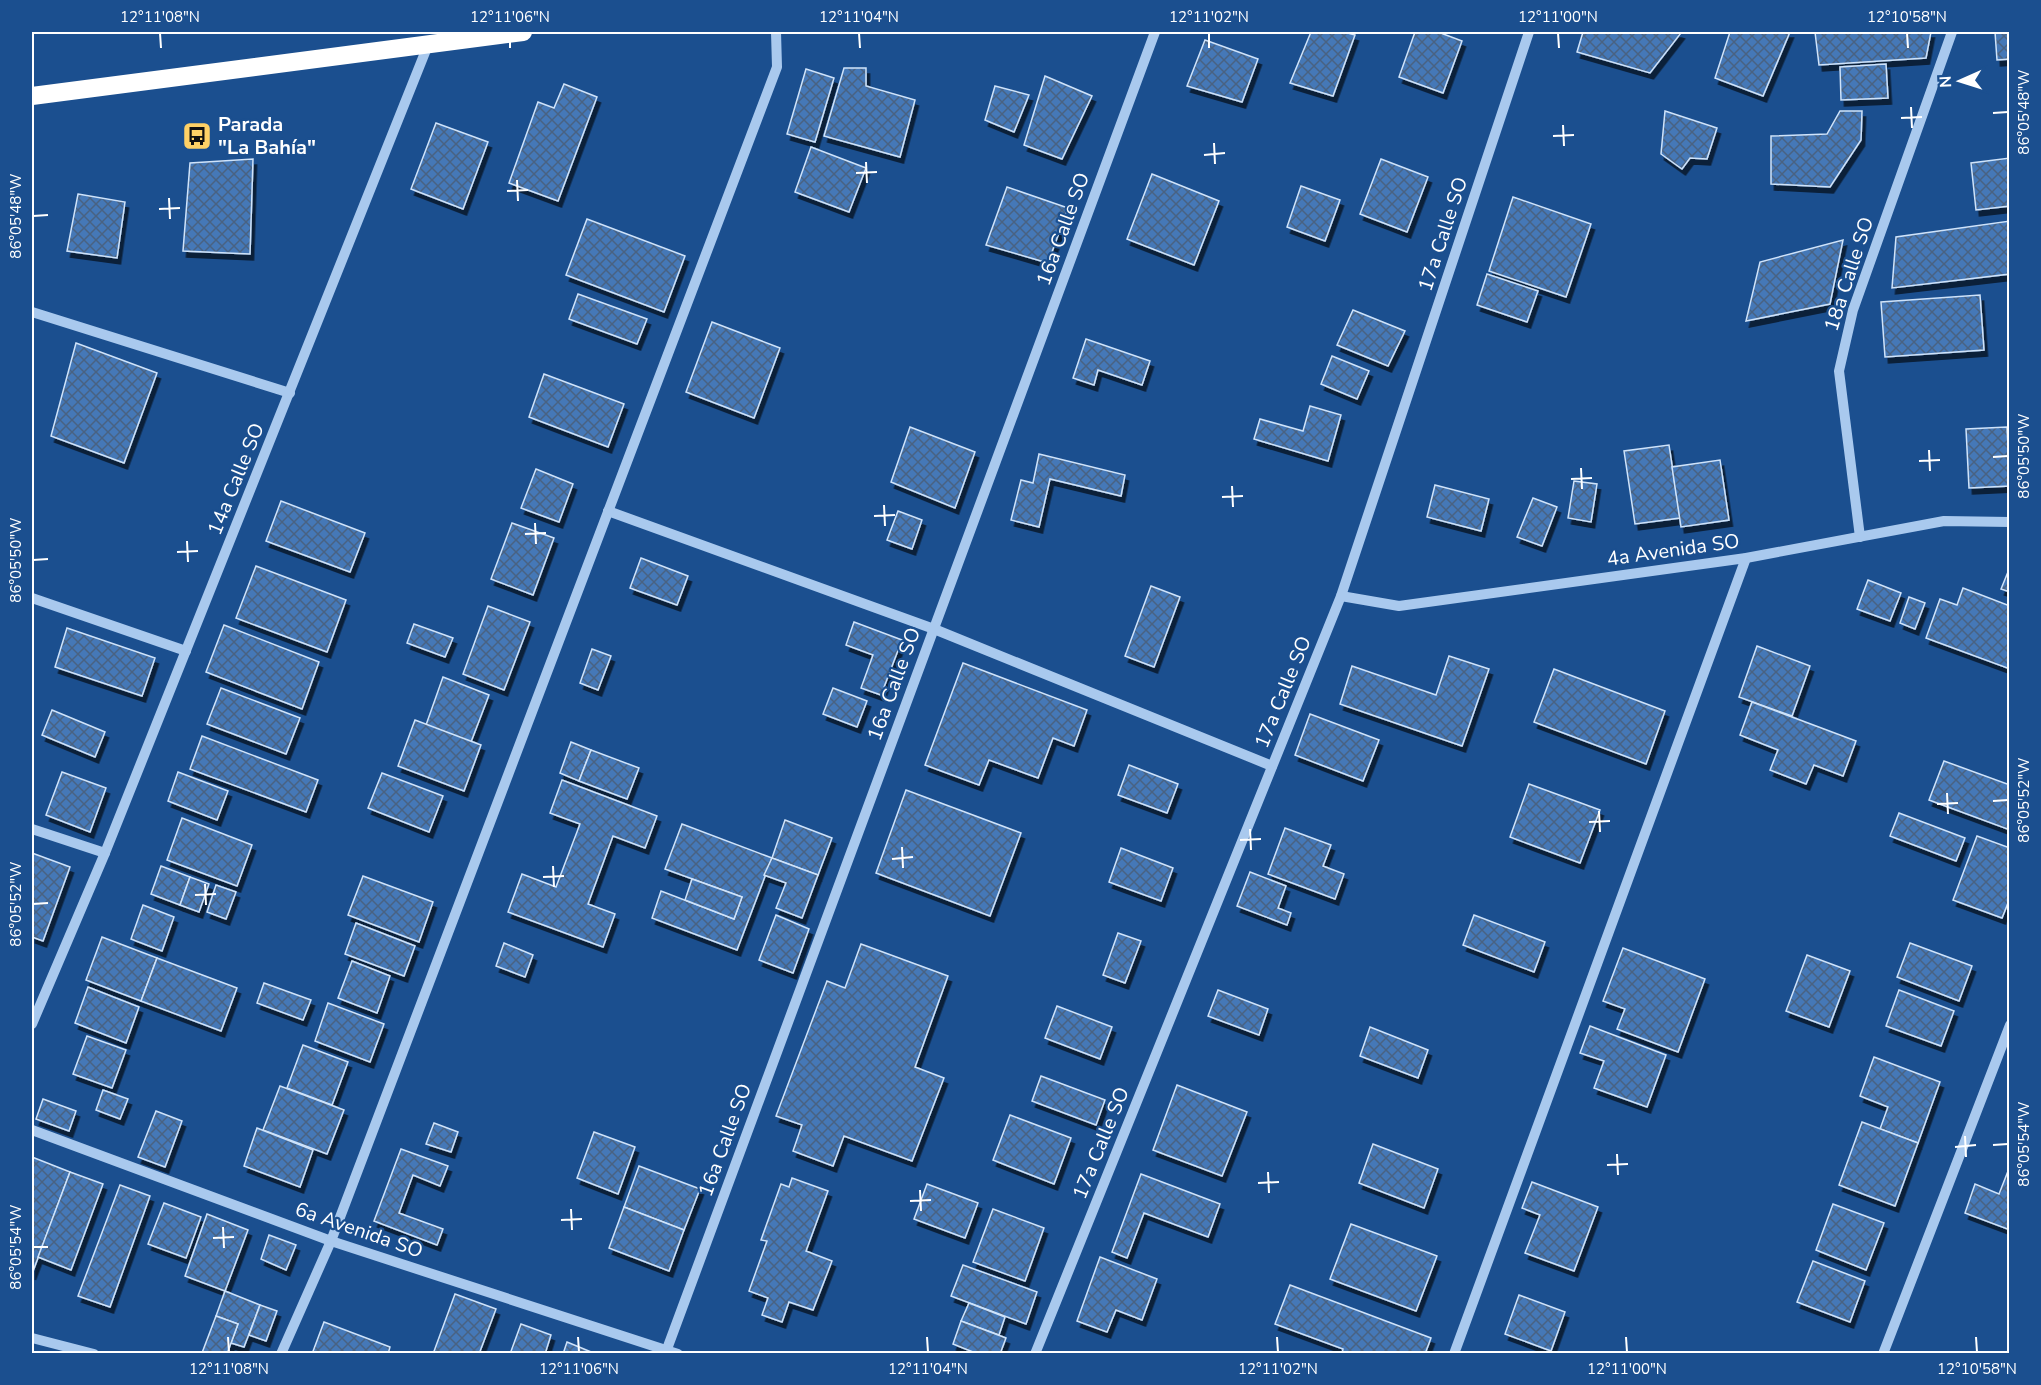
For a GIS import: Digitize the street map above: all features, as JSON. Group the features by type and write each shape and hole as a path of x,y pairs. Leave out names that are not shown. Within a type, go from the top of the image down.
{"highway":[{"path":"32,96 524,32"}],"street":[{"path":"281,1353 331,1241 777,67 776,32"},
{"name":"16a Calle SO","path":"667,1349 1155,32"},
{"name":"17a Calle SO","path":"1035,1353 1341,596 1529,32"},
{"name":"18a Calle SO","path":"1860,537 1839,372 1853,310 1952,32"},
{"name":"14a Calle SO","path":"32,1024 105,854 428,45"},
{"path":"32,312 290,393"},
{"path":"608,511 934,629 1272,766"},
{"name":"4a Avenida SO","path":"1341,596 1399,606 1746,558 1944,521 2010,522"},
{"path":"1454,1353 1746,558"},
{"path":"32,598 186,651"},
{"path":"32,829 105,854"},
{"path":"1882,1353 2010,1025"},
{"name":"6a Avenida SO","path":"32,1130 331,1241 678,1353"},
{"path":"32,1338 94,1353"}],"building":[{"path":"1311,32 1344,32 1355,35 1333,96 1290,83"},
{"path":"1415,32 1438,32 1462,41 1443,93 1399,77"},
{"path":"1583,32 1681,33 1650,73 1577,52"},
{"path":"1730,32 1790,32 1763,96 1715,78"},
{"path":"1815,32 1931,32 1926,58 1819,65"},
{"path":"1995,32 2010,32 2010,59 1997,60"},
{"path":"1205,40 1258,59 1242,102 1187,86"},
{"path":"1886,64 1888,98 1841,100 1840,67"},
{"path":"844,68 866,68 866,86 915,100 900,157 824,136"},
{"path":"806,69 834,78 815,142 787,134"},
{"path":"1045,76 1092,96 1062,159 1024,145"},
{"path":"564,84 597,97 558,201 509,183 538,102 554,108"},
{"path":"995,86 1029,95 1014,132 985,120"},
{"path":"1665,111 1717,128 1707,159 1690,158 1682,169 1661,154"},
{"path":"1840,111 1862,111 1861,140 1830,187 1771,184 1771,136 1827,134"},
{"path":"436,123 488,142 463,209 411,189"},
{"path":"811,147 866,168 849,212 795,192"},
{"path":"2010,158 2010,206 1976,210 1971,163"},
{"path":"253,159 250,254 183,251 190,163"},
{"path":"1381,159 1428,177 1407,232 1360,214"},
{"path":"1152,174 1219,201 1194,265 1127,239"},
{"path":"1301,186 1340,200 1325,241 1287,227"},
{"path":"1007,187 1068,208 1048,263 986,245"},
{"path":"78,194 125,202 117,258 67,251"},
{"path":"1513,197 1591,224 1566,297 1489,271"},
{"path":"587,219 685,256 664,312 566,275"},
{"path":"2010,221 2010,274 1892,288 1896,237"},
{"path":"1843,240 1830,304 1746,321 1760,262"},
{"path":"1487,274 1538,291 1527,322 1477,305"},
{"path":"578,294 647,319 637,344 569,319"},
{"path":"1980,295 1984,350 1885,357 1881,302"},
{"path":"1353,310 1405,331 1388,366 1337,345"},
{"path":"712,322 780,348 754,418 686,392"},
{"path":"1086,339 1150,361 1142,385 1098,370 1094,385 1073,378"},
{"path":"76,343 157,373 124,463 51,436"},
{"path":"1332,356 1369,371 1357,399 1321,384"},
{"path":"544,374 624,404 608,447 529,417"},
{"path":"1310,406 1341,415 1328,461 1254,439 1260,419 1303,431"},
{"path":"910,427 975,452 955,508 891,482"},
{"path":"2007,427 2010,486 1969,488 1966,429"},
{"path":"1669,445 1680,518 1635,524 1624,451"},
{"path":"1039,454 1125,475 1121,496 1050,479 1039,527 1011,520 1021,480 1033,483"},
{"path":"1720,460 1729,520 1681,527 1672,467"},
{"path":"536,469 573,484 559,522 521,508"},
{"path":"1574,481 1597,484 1591,522 1568,518"},
{"path":"1435,485 1489,499 1481,531 1427,517"},
{"path":"1533,498 1557,507 1542,546 1517,537"},
{"path":"281,501 365,533 350,572 266,541"},
{"path":"898,511 922,520 912,549 887,540"},
{"path":"512,523 554,538 533,595 491,579"},
{"path":"641,558 688,576 677,605 630,588"},
{"path":"256,566 346,600 327,652 236,618"},
{"path":"2010,567 2010,592 2001,589"},
{"path":"1868,580 1901,593 1890,621 1857,609"},
{"path":"1151,586 1180,597 1154,667 1125,656"},
{"path":"1963,588 2010,606 2010,669 1926,638 1940,599 1957,605"},
{"path":"1909,597 1925,603 1915,629 1900,623"},
{"path":"488,606 530,622 504,690 463,674"},
{"path":"854,622 902,640 881,695 861,688 873,655 846,645"},
{"path":"414,624 453,638 445,657 407,643"},
{"path":"224,625 319,662 302,709 206,672"},
{"path":"67,628 155,658 142,696 55,667"},
{"path":"1757,646 1810,666 1792,716 1739,697"},
{"path":"592,649 611,656 598,690 580,683"},
{"path":"1449,656 1489,669 1462,746 1340,704 1352,666 1436,695"},
{"path":"963,663 1087,710 1074,746 1053,738 1038,778 989,760 979,785 925,765"},
{"path":"1554,669 1665,711 1646,764 1534,722"},
{"path":"443,677 489,695 471,742 426,725"},
{"path":"221,688 300,718 286,754 207,724"},
{"path":"833,688 867,701 857,727 823,714"},
{"path":"1752,702 1856,741 1843,776 1814,765 1806,784 1770,770 1778,750 1740,735"},
{"path":"52,710 105,732 95,757 42,735"},
{"path":"1310,714 1379,740 1363,781 1295,755"},
{"path":"415,720 481,745 464,791 398,766"},
{"path":"202,736 318,780 306,812 190,769"},
{"path":"571,742 591,750 579,781 560,773"},
{"path":"591,750 639,768 627,799 579,781"},
{"path":"1944,761 2010,785 2010,830 1929,800"},
{"path":"1129,765 1178,784 1167,813 1118,795"},
{"path":"62,772 106,788 90,832 46,815"},
{"path":"178,772 228,791 217,820 168,801"},
{"path":"382,773 443,796 429,832 368,808"},
{"path":"562,780 657,816 645,848 613,836 588,904 615,914 603,947 508,912 522,874 556,887 580,824 550,813"},
{"path":"1529,784 1600,810 1580,863 1510,837"},
{"path":"906,790 1021,833 990,916 876,873"},
{"path":"1899,813 1965,838 1956,861 1890,836"},
{"path":"182,818 252,845 237,886 167,860"},
{"path":"785,820 832,838 818,875 772,858"},
{"path":"682,824 772,858 737,950 652,918 661,891 734,919 742,897 665,869"},
{"path":"1285,828 1331,845 1323,866 1344,874 1335,899 1268,874"},
{"path":"1977,836 2010,848 2010,898 2002,918 1953,900"},
{"path":"1121,848 1173,868 1161,901 1109,882"},
{"path":"32,853 70,867 43,941 32,937"},
{"path":"772,858 818,875 802,918 776,908 786,883 764,875"},
{"path":"161,866 190,877 180,905 151,894"},
{"path":"1250,872 1286,886 1278,908 1291,913 1287,925 1237,906"},
{"path":"363,876 433,902 419,942 348,915"},
{"path":"190,877 209,884 199,912 180,905"},
{"path":"692,879 742,897 734,919 685,900"},
{"path":"216,885 236,892 226,919 207,912"},
{"path":"143,905 174,917 162,951 131,939"},
{"path":"776,915 809,929 793,973 759,960"},
{"path":"1474,915 1545,942 1534,972 1463,945"},
{"path":"356,923 415,946 404,976 345,954"},
{"path":"1118,933 1141,941 1125,983 1103,975"},
{"path":"102,937 157,958 141,1001 86,980"},
{"path":"504,943 533,955 525,977 496,966"},
{"path":"1910,943 1972,966 1959,1001 1897,977"},
{"path":"861,944 948,976 915,1067 944,1078 912,1161 844,1136 833,1166 793,1151 802,1125 776,1116 827,981 845,988"},
{"path":"1623,948 1705,979 1678,1052 1617,1029 1625,1009 1603,1001"},
{"path":"1807,955 1850,971 1829,1027 1786,1011"},
{"path":"157,958 237,988 221,1031 141,1001"},
{"path":"352,961 390,976 377,1013 338,998"},
{"path":"264,983 311,1000 303,1020 257,1003"},
{"path":"88,987 139,1007 126,1043 75,1023"},
{"path":"1218,990 1268,1009 1259,1035 1208,1016"},
{"path":"1899,990 1954,1011 1941,1046 1886,1026"},
{"path":"328,1003 384,1024 370,1062 315,1041"},
{"path":"1057,1006 1112,1027 1100,1059 1045,1038"},
{"path":"1590,1026 1666,1055 1647,1107 1594,1088 1604,1061 1580,1053"},
{"path":"1370,1027 1428,1050 1418,1078 1360,1056"},
{"path":"87,1036 126,1050 112,1088 73,1074"},
{"path":"303,1045 348,1062 332,1105 287,1088"},
{"path":"1874,1057 1940,1082 1918,1143 1880,1129 1888,1107 1860,1096"},
{"path":"1041,1076 1105,1100 1096,1125 1032,1101"},
{"path":"1177,1085 1247,1112 1222,1176 1153,1150"},
{"path":"280,1086 344,1110 327,1154 263,1130"},
{"path":"103,1090 128,1099 120,1119 96,1110"},
{"path":"43,1099 76,1111 69,1131 36,1119"},
{"path":"156,1111 182,1121 165,1167 138,1157"},
{"path":"1010,1115 1071,1138 1054,1184 993,1160"},
{"path":"1862,1122 1918,1143 1895,1206 1839,1185"},
{"path":"434,1123 458,1132 451,1152 426,1144"},
{"path":"257,1128 313,1150 300,1187 244,1166"},
{"path":"594,1132 635,1147 618,1194 577,1178"},
{"path":"1373,1144 1438,1169 1424,1208 1359,1183"},
{"path":"401,1149 448,1166 440,1186 413,1175 399,1213 443,1229 437,1245 374,1221"},
{"path":"32,1157 70,1172 32,1274"},
{"path":"639,1166 700,1189 684,1230 624,1207"},
{"path":"2010,1166 2010,1230 1965,1213 1975,1184 1999,1194"},
{"path":"70,1172 103,1184 71,1270 38,1257"},
{"path":"1141,1174 1220,1204 1208,1237 1144,1213 1127,1258 1112,1252"},
{"path":"792,1178 828,1191 806,1251 832,1261 813,1310 789,1302 782,1322 762,1315 768,1298 749,1291 767,1241 761,1240 781,1184 789,1187"},
{"path":"1532,1182 1598,1207 1574,1271 1525,1253 1540,1215 1522,1208"},
{"path":"927,1184 978,1203 965,1238 914,1219"},
{"path":"120,1185 150,1196 110,1307 78,1296"},
{"path":"164,1203 201,1217 186,1258 148,1244"},
{"path":"1833,1204 1884,1223 1866,1270 1816,1250"},
{"path":"624,1207 684,1230 669,1271 609,1248"},
{"path":"993,1209 1044,1228 1025,1281 973,1262"},
{"path":"207,1214 248,1230 225,1291 185,1276"},
{"path":"1351,1224 1437,1256 1416,1311 1330,1279"},
{"path":"269,1235 296,1245 286,1270 261,1259"},
{"path":"1100,1257 1157,1279 1142,1320 1116,1310 1107,1332 1077,1321"},
{"path":"1813,1261 1865,1281 1850,1322 1797,1302"},
{"path":"963,1265 1037,1292 1026,1324 951,1296"},
{"path":"1290,1285 1431,1338 1425,1354 1342,1354 1343,1349 1275,1324"},
{"path":"225,1291 260,1305 244,1347 231,1343 238,1324 216,1316"},
{"path":"455,1294 496,1309 479,1354 433,1354"},
{"path":"1519,1295 1565,1312 1551,1351 1505,1334"},
{"path":"969,1303 1005,1317 999,1335 961,1321"},
{"path":"260,1305 277,1311 266,1341 249,1335"},
{"path":"216,1316 238,1324 227,1354 204,1354 202,1353"},
{"path":"961,1321 1006,1338 1000,1354 978,1354 953,1344"},
{"path":"324,1322 390,1347 388,1354 312,1354"},
{"path":"521,1324 551,1335 545,1354 510,1354"},
{"path":"567,1342 596,1354 563,1354"}],"place":[{"name":"Parada \"La Bahía\"","path":"197,136"}]}
